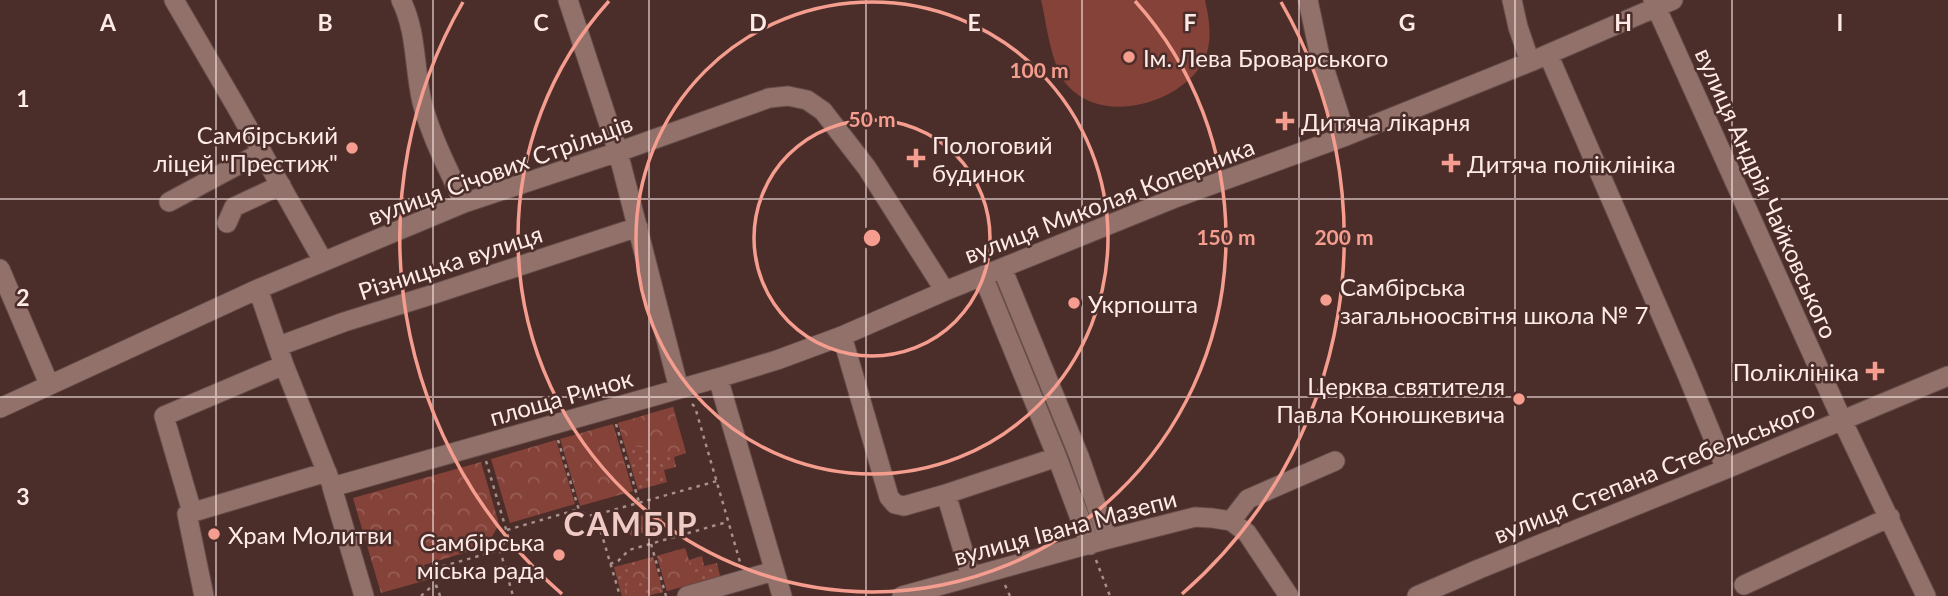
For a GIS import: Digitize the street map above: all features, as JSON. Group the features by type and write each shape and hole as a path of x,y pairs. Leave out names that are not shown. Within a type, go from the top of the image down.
{"street":[{"path":"174,0 323,261"},
{"path":"401,0 412,33 421,99 427,120 464,204"},
{"path":"568,0 618,152 684,396"},
{"path":"1308,0 1319,52 1346,136"},
{"path":"1512,0 1518,27 1539,58 1686,372 1726,469"},
{"name":"вулиця Миколая Коперника","path":"718,378 842,336 945,291 1175,198 1346,136 1539,58 1661,3"},
{"name":"вулиця Андрія Чайковського","path":"1661,3 1842,419 1926,596"},
{"name":"вулиця Січових Стрільців","path":"0,408 258,289 464,204 769,98 788,96 807,100 823,111 867,168 945,291"},
{"path":"169,202 262,152"},
{"path":"227,223 234,207 281,185"},
{"name":"Різницька вулиця","path":"192,512 164,416 352,319 638,227"},
{"path":"1002,268 1079,456 1099,542"},
{"path":"0,269 49,384"},
{"path":"983,276 1057,457 1099,542"},
{"path":"258,289 281,356 330,480 364,596"},
{"path":"842,336 889,497 895,504 904,506 946,494 1057,457"},
{"name":"вулиця Степана Стебельського","path":"1417,596 1948,376"},
{"path":"718,378 782,596"},
{"name":"площа Ринок","path":"192,512 684,396 718,378"},
{"path":"1289,596 1247,533 1231,521 1248,499 1335,461"},
{"path":"946,494 971,577"},
{"path":"192,512 187,514 204,596"},
{"name":"вулиця Івана Мазепи","path":"902,596 937,591 971,577 1195,517 1231,521"},
{"path":"1744,585 1890,517"},
{"path":"687,596 774,571"}],"path":[{"path":"684,396 695,407 745,579"},
{"path":"615,421 639,503"},
{"path":"558,437 579,509 587,515 596,515 717,481"},
{"path":"440,596 434,576 440,567 500,550 508,536 485,458"},
{"path":"506,530 579,509"},
{"path":"596,515 620,596"},
{"path":"610,564 618,561 626,551 729,522"},
{"path":"1099,542 1110,596"},
{"path":"651,544 666,596"},
{"path":"500,550 513,596"},
{"path":"421,596 437,586"}],"green space":[{"name":"Ім. Лева Броварського","path":"1041,0 1205,0 1209,26 1207,51 1200,67 1188,80 1156,100 1118,107 1099,104 1082,98 1062,78 1054,57"},
{"path":"673,407 686,453 674,457 676,467 664,470 667,482 638,490 618,423"},
{"path":"673,407 686,453 673,457 658,455 642,447 625,446 618,423"},
{"path":"613,424 633,491 580,506 560,439"},
{"path":"556,440 575,504 510,523 491,459"},
{"path":"481,462 499,524 487,546 424,565 427,580 381,593 353,498"},
{"path":"662,510 662,520 666,526 632,536 624,530 627,520"},
{"path":"685,548 689,560 702,556 704,566 717,563 720,576 667,591 657,556"},
{"path":"678,550 687,555 695,583 667,591 657,556"},
{"path":"653,557 663,592 647,596 622,596 614,567"},
{"path":"653,557 663,592 653,594 647,577 641,579 634,596 622,596 638,561"}],"place":[{"name":"Ім. Лева Броварського","path":"1129,57"},
{"name":"Дитяча лікарня","path":"1285,121"},
{"name":"Самбірський ліцей \"Престиж\"","path":"352,148"},
{"name":"Пологовий будинок","path":"916,158"},
{"name":"Дитяча поліклініка","path":"1451,163"},
{"name":"Самбірська загальноосвітня школа № 7","path":"1326,300"},
{"name":"Укрпошта","path":"1074,303"},
{"name":"Поліклініка","path":"1875,371"},
{"name":"Церква святителя Павла Конюшкевича","path":"1519,399"},
{"name":"Храм Молитви","path":"214,534"},
{"name":"Самбірська міська рада","path":"559,555"}],"district":[{"name":"САМБІР","path":"631,523"}]}
